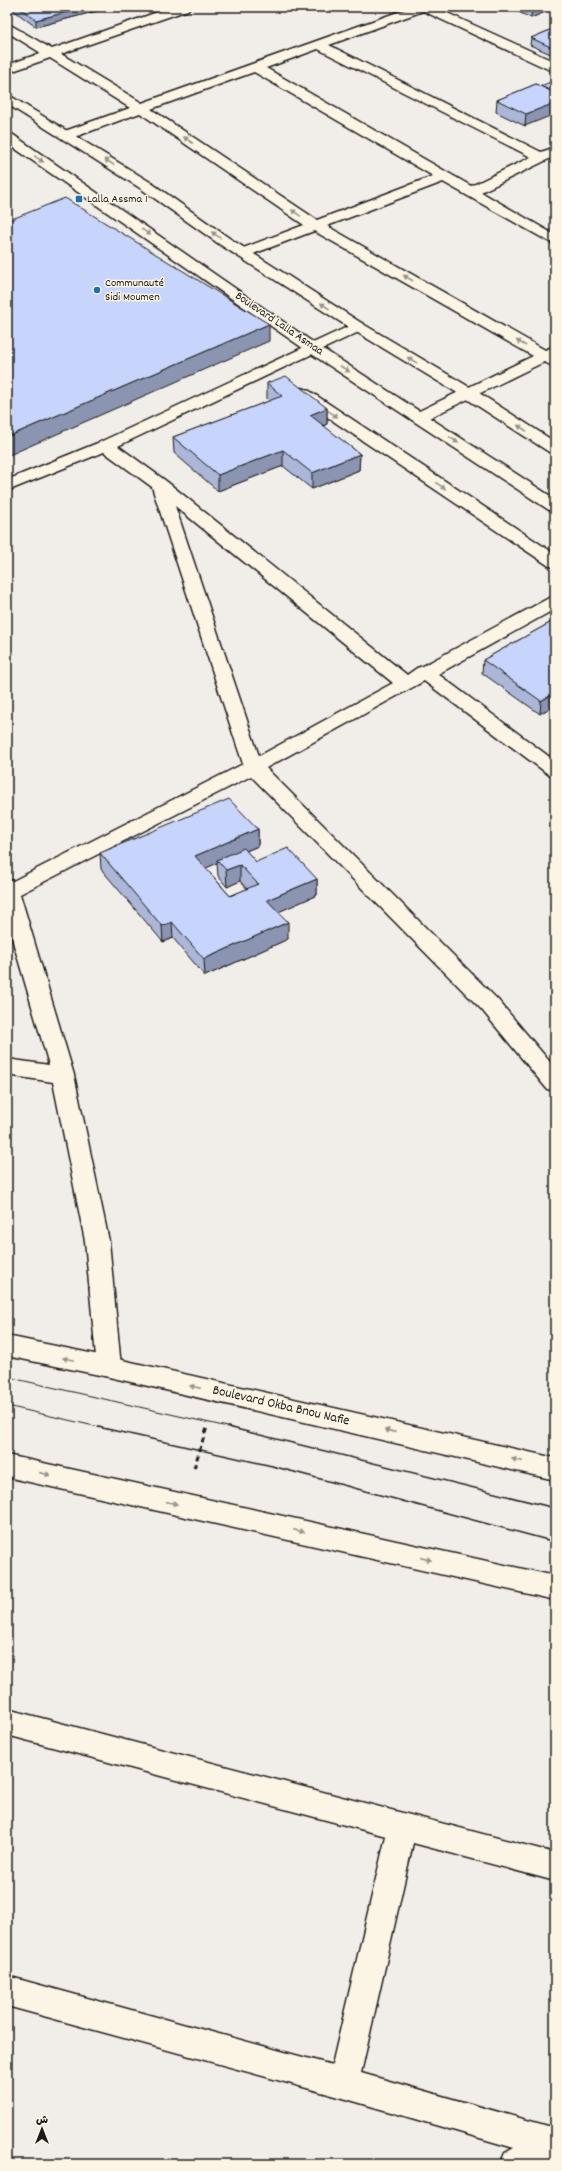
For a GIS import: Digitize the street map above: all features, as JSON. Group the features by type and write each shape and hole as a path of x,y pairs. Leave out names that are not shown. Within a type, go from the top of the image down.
{"street":[{"path":"7,69 157,10 184,7"},
{"path":"67,135 424,7 555,68"},
{"path":"7,27 51,52 142,109 316,226 552,357"},
{"path":"319,45 541,157"},
{"path":"256,68 555,241"},
{"path":"7,98 145,185 243,253 358,327 470,394 555,449"},
{"name":"Boulevard Lalla Asmaa","path":"7,137 312,348 555,506"},
{"path":"470,192 555,151"},
{"path":"243,253 443,177"},
{"path":"7,486 277,377 312,348 358,327"},
{"path":"419,417 552,357"},
{"path":"277,377 555,562"},
{"path":"106,445 160,485 405,683"},
{"path":"160,485 253,766 490,1004 555,1083"},
{"path":"109,1367 97,1241 63,1076 7,890 253,766 423,672 555,602"},
{"path":"423,672 555,770"},
{"path":"7,1067 63,1076"},
{"name":"Boulevard Okba Bnou Nafie","path":"7,1346 109,1367 555,1468"},
{"path":"7,1466 555,1588"},
{"path":"7,1722 402,1828 555,1867"},
{"path":"343,2083 402,1828"},
{"path":"7,1991 343,2083 554,2144"},
{"path":"516,2164 554,2144"}],"path":[{"path":"182,1505 218,1392"}],"building":[{"path":"18,7 86,7 36,20"},
{"path":"555,28 555,49 531,38"},
{"path":"555,80 555,93 541,86"},
{"path":"536,84 555,93 555,103 526,114 497,100"},
{"name":"Communauté Sidi Moumen","path":"65,198 269,324 7,437 7,221"},
{"path":"286,376 327,408 310,415 360,454 312,473 283,450 218,475 173,437 282,396 267,383"},
{"path":"555,620 555,693 541,701 483,660"},
{"path":"229,799 258,829 195,856 230,896 258,884 240,865 226,870 217,860 244,848 256,862 288,848 317,879 267,900 288,922 204,959 172,922 162,926 100,853"}],"tram line":[{"path":"7,1377 232,1428"},
{"path":"7,1406 103,1428"},
{"path":"98,1427 272,1466 555,1542"},
{"path":"228,1427 555,1508"}],"place":[{"name":"Lalla Assma 1","path":"79,199"},
{"name":"Communauté Sidi Moumen","path":"97,290"}]}
